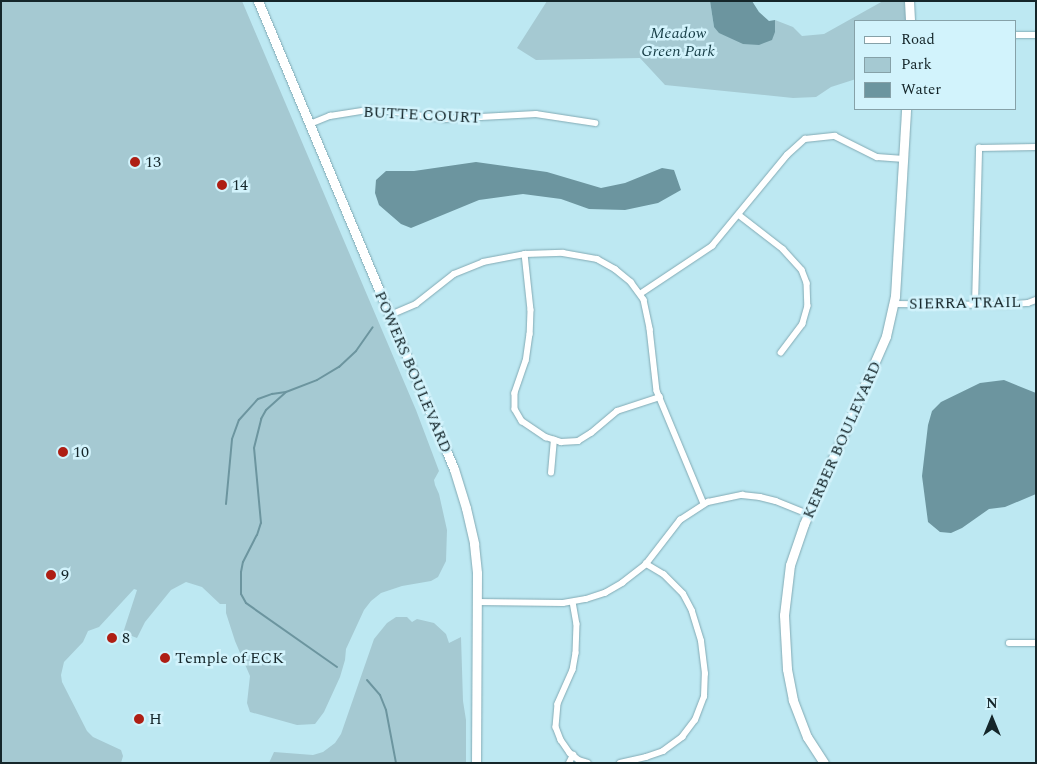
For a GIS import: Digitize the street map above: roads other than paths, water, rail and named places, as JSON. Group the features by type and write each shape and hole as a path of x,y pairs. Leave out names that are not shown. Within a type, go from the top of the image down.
{"main road":[{"name":"POWERS BOULEVARD","path":"258,1 458,483 474,544 477,602 476,763"},
{"path":"909,1 910,20"},
{"name":"KERBER BOULEVARD","path":"824,763 807,737 793,700 787,669 784,615 790,565 808,514 879,355 894,304 906,110"}],"street":[{"path":"1017,35 1036,35"},
{"name":"BUTTE COURT","path":"310,124 330,116 374,109 444,119 536,114 595,123"},
{"path":"640,294 712,246 787,155 805,140 835,136 877,157 904,159"},
{"path":"975,305 979,148 1036,147"},
{"path":"739,215 783,249 802,270 807,283 808,306 803,324 781,353"},
{"path":"388,316 416,304 454,274 483,262 525,254 563,253 598,259 632,282 644,300 650,329 653,371 660,397 704,504"},
{"path":"525,254 531,310 530,334 526,361 515,393 515,408 522,421 531,429 554,440 578,441 591,433 617,411 660,397"},
{"name":"SIERRA TRAIL","path":"894,304 1004,305 1036,300"},
{"path":"551,473 554,440"},
{"path":"477,602 573,602 606,593 646,564 680,520 704,504 724,498 742,495 776,501 808,514"},
{"path":"620,763 646,758 663,750 682,737 695,720 704,698 705,674 701,641 692,611 684,594 664,576 646,564"},
{"path":"573,602 577,624 576,653 573,670 555,715 556,727 561,740 573,755 579,760 588,763"},
{"path":"1009,644 1036,643"},
{"path":"568,763 573,755"}],"water":[{"path":"710,1 752,1 759,12 769,21 775,20 775,32 772,40 759,45 743,44 719,33 714,27"},
{"path":"476,162 547,172 601,188 625,183 662,168 674,170 681,190 658,203 625,210 589,209 561,199 523,194 479,200 411,228 401,224 379,205 375,193 376,180 386,171 414,171"},
{"path":"1004,380 1036,393 1036,494 1005,507 989,509 962,528 951,533 940,532 928,522 922,476 928,425 932,411 941,402 980,383"}],"waterway":[{"path":"337,667 246,603 241,594 243,562 261,523 254,448 261,419 266,410 286,392 317,380 339,367 356,351 373,327"},
{"path":"226,504 232,439 239,420 258,399 286,392"},
{"path":"367,680 380,695 386,710 396,763"}],"place":[{"name":"13","path":"135,162"},
{"name":"14","path":"222,185"},
{"name":"10","path":"63,452"},
{"name":"9","path":"51,575"},
{"name":"8","path":"112,638"},
{"name":"Temple of ECK","path":"165,658"},
{"name":"H","path":"139,719"}],"park label":[{"name":"Meadow Green Park","path":"678,42"}]}
